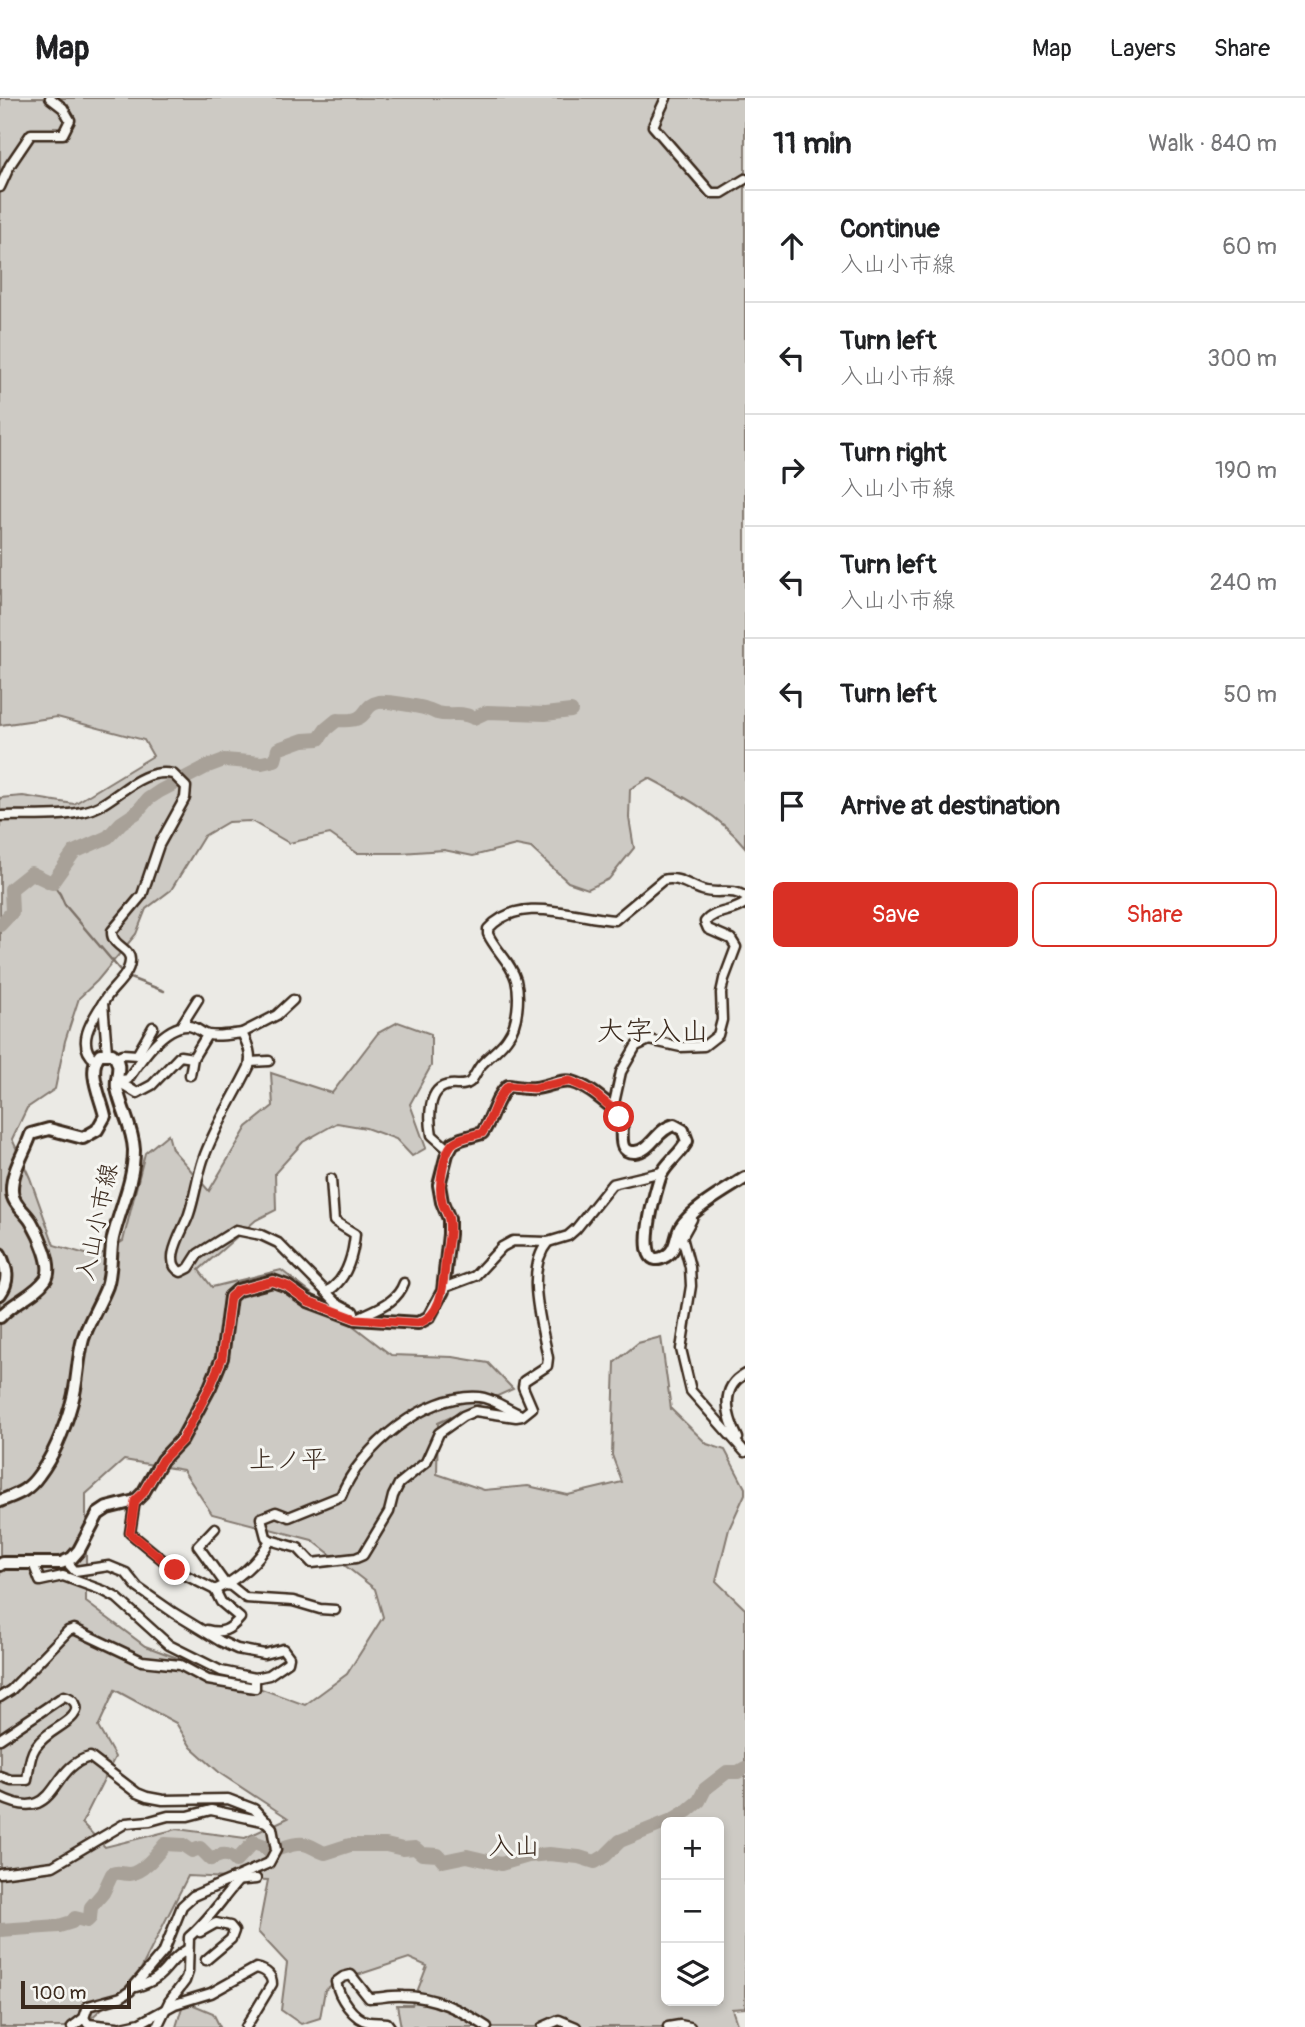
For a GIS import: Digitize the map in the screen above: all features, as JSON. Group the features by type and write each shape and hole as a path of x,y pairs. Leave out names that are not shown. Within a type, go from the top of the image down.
{"main road":[{"path":"95,1060 100,1054 111,1055"},
{"name":"入山小市線","path":"0,1501 20,1494 38,1477 51,1455 73,1400 76,1366 84,1336 108,1282 114,1234 132,1178 134,1148 117,1081 119,1070 111,1055"},
{"name":"入山小市線","path":"0,1317 8,1308 36,1290 47,1276 48,1259 32,1221 18,1207 11,1193 15,1172 31,1134 49,1129 83,1138 102,1125 105,1116 93,1072 95,1060"},
{"path":"0,1565 66,1561 79,1550 98,1514 107,1508 135,1501 143,1493 162,1460 182,1440 210,1387 222,1358 230,1297 238,1290 273,1281 287,1286 308,1301 356,1319 418,1323 424,1321 437,1305 443,1288 449,1219 439,1185 449,1150 453,1143 482,1133 501,1093 508,1086 534,1088 570,1081 590,1090 612,1108 622,1127 621,1142 624,1149 630,1152 636,1153 646,1148 668,1126 674,1125 683,1130 687,1140 662,1172 650,1216 646,1245 651,1255 663,1258 672,1251 680,1228 691,1216 745,1178"},
{"path":"0,1254 8,1275 0,1294"}],"street":[{"path":"0,187 10,165 32,134 63,134 70,120 63,108 50,98"},
{"path":"666,98 653,126 711,193 722,193 745,179"},
{"path":"0,816 67,814 96,808 130,785 153,774 173,774 186,787 185,798 159,845 142,895 112,931 111,937 127,951 130,960 126,973 103,1003 84,1040 86,1051 95,1060"},
{"path":"449,1150 432,1135 429,1121 432,1102 441,1088 466,1084 471,1080 480,1066 507,1039 514,1023 517,983 510,966 488,934 492,925 507,914 531,911 560,911 615,920 663,880 671,878 706,891 735,891 745,897"},
{"path":"612,1108 621,1072 636,1046 649,1041 681,1047 704,1046 718,1035 722,1020 722,985 726,968 736,947 732,939 708,929 705,922 712,915 733,911 745,903"},
{"path":"181,1026 198,999"},
{"path":"117,1081 128,1079 138,1062 166,1034 181,1026 193,1026 207,1035 242,1033 277,1015 293,1000"},
{"path":"103,1003 111,1055 137,1055 153,1027"},
{"path":"242,1033 249,1048 250,1062 203,1159 190,1212 174,1251 174,1269 181,1272 189,1268 198,1254 236,1230 278,1243 336,1302 354,1311 356,1319 374,1312 394,1298 404,1283"},
{"path":"190,1075 193,1058 207,1035"},
{"path":"117,1081 132,1093 137,1093 152,1085 180,1056 193,1058"},
{"path":"250,1062 269,1061"},
{"path":"443,1288 475,1276 508,1243 519,1240 548,1242 568,1236 612,1184 662,1172"},
{"path":"326,1292 342,1280 355,1234 334,1221 331,1179"},
{"path":"691,1216 692,1219 682,1237 690,1267 691,1286 681,1349 691,1391 744,1450"},
{"path":"522,1416 483,1397 465,1397 435,1405 416,1414 368,1454 348,1479 341,1496 289,1517 276,1512 261,1518 266,1537 298,1548 312,1563 363,1555 389,1512 399,1484 426,1461 439,1433 475,1411 522,1416 532,1408 523,1387 524,1381 547,1366 548,1358 538,1302 536,1267 540,1251 548,1242"},
{"path":"744,1450 726,1415 731,1385 745,1374"},
{"path":"135,1501 130,1533 175,1570 215,1590 221,1602 240,1618 231,1630 216,1633 204,1631"},
{"path":"215,1528 198,1546 226,1585 246,1598 293,1601 320,1609 335,1610"},
{"path":"215,1590 226,1585 262,1555 270,1540"},
{"path":"33,1563 40,1581 62,1576 104,1591 117,1598 169,1645 221,1671 255,1678 269,1675 288,1662 289,1657 283,1649 264,1654 236,1649 138,1588 126,1573 109,1566 75,1571 66,1561"},
{"path":"0,1697 26,1675 68,1631 74,1629 142,1661 180,1665 208,1680 255,1688 255,1678"},
{"path":"0,1740 64,1696 75,1703 73,1717 55,1728 36,1746 31,1756 27,1780 11,1780 0,1776"},
{"path":"0,1797 17,1805 38,1802 49,1797 68,1768 90,1756 137,1793 147,1797 163,1800 229,1798 254,1809 272,1828 276,1850 263,1867 193,1896 182,1906 164,1951 134,1987 121,1997 88,2006 83,2018 72,2027"},
{"path":"0,1873 53,1866 126,1823 168,1816 188,1816 211,1810 267,1822"},
{"path":"227,1882 256,1879"},
{"path":"157,2027 185,1981 188,1972 189,1937 213,1914 215,1906 238,1881"},
{"path":"194,1933 197,1934 216,1923 230,1926 234,1931 231,1940 206,1961"},
{"path":"134,1987 158,1979 177,1955 188,1949"},
{"path":"83,2018 88,2024 119,2027 140,2023 175,2004 211,1993 256,1968 261,1969 270,1975 272,1984 246,2027"},
{"path":"390,2027 387,2023 369,2022 356,2015 338,1991 337,1982 351,1975 369,1998 421,1997 454,2008 487,2027"},
{"path":"542,2027 559,2020 576,2027"},
{"path":"668,2027 690,2027"}],"shaded area":[{"path":"0,98 745,98 745,847 713,816 649,778 630,789 629,818 634,848 609,879 588,889 568,882 531,848 516,845 473,856 444,850 357,853 330,834 289,843 251,821 228,822 204,836 171,890 146,909 136,934 97,981 79,998 65,1041 55,1089 27,1108 12,1139 30,1178 54,1245 96,1257 123,1241 145,1153 168,1134 172,1149 209,1191 247,1127 273,1106 271,1073 332,1093 378,1033 398,1022 431,1034 431,1066 410,1104 426,1148 412,1156 396,1139 366,1128 337,1123 303,1142 275,1173 276,1210 256,1220 199,1270 212,1287 281,1270 391,1355 453,1357 488,1363 513,1389 438,1423 437,1474 484,1490 528,1486 568,1495 622,1482 612,1455 615,1362 638,1343 661,1337 671,1409 707,1444 725,1450 745,1488 745,1494 729,1529 716,1581 745,1609 745,2008 732,2009 738,2027 401,2027 397,2005 412,2005 427,1966 409,1958 336,1982 325,1990 320,2018 301,2024 281,2010 287,1963 258,1932 268,1880 188,1876 141,1969 124,1989 81,2027 0,2027 0,798 23,796 74,804 153,756 144,740 57,717 0,725","holes":["124,1460 183,1470 212,1514 312,1540 375,1589 383,1617 347,1674 305,1705 145,1646 86,1602 86,1494","115,1690 176,1723 191,1747 221,1774 288,1818 245,1838 177,1829 105,1847 82,1823 115,1757 98,1727"]},
{"path":"184,2001 213,2013 220,2027 176,2027"}],"waterway":[{"path":"0,925 12,912 11,889 31,873 52,883 74,852 108,837 160,791 224,760 262,763 275,760 278,749 303,740 319,739 337,720 361,717 373,704 403,704 442,714 463,714 474,718 487,712 545,714 571,711"},
{"path":"52,883 65,905 120,970"},
{"path":"130,978 164,991"},
{"path":"0,1930 59,1926 72,1922 75,1918 87,1921 91,1907 103,1893 112,1874 134,1873 149,1862 165,1844 183,1845 192,1851 200,1848 211,1859 224,1855 236,1861 254,1842 269,1851 299,1844 325,1853 350,1845 386,1845 403,1849 415,1848 422,1854 438,1855 443,1861 467,1856 501,1864 528,1856 549,1854 579,1857 595,1862 620,1841 687,1811 699,1801 705,1789 727,1772 738,1772 745,1768"}],"district":[{"name":"大字入山","path":"653,1030"},
{"name":"上ノ平","path":"288,1459"},
{"name":"入山","path":"514,1845"}],"route":[{"path":"175,1570 130,1533 132,1510 162,1460 182,1440 210,1387 222,1358 230,1297 238,1290 273,1281 287,1286 308,1301 356,1319 418,1323 424,1321 437,1305 443,1291 449,1219 439,1185 447,1154 453,1143 482,1133 501,1093 508,1086 534,1088 570,1081 590,1090 619,1117"}]}
